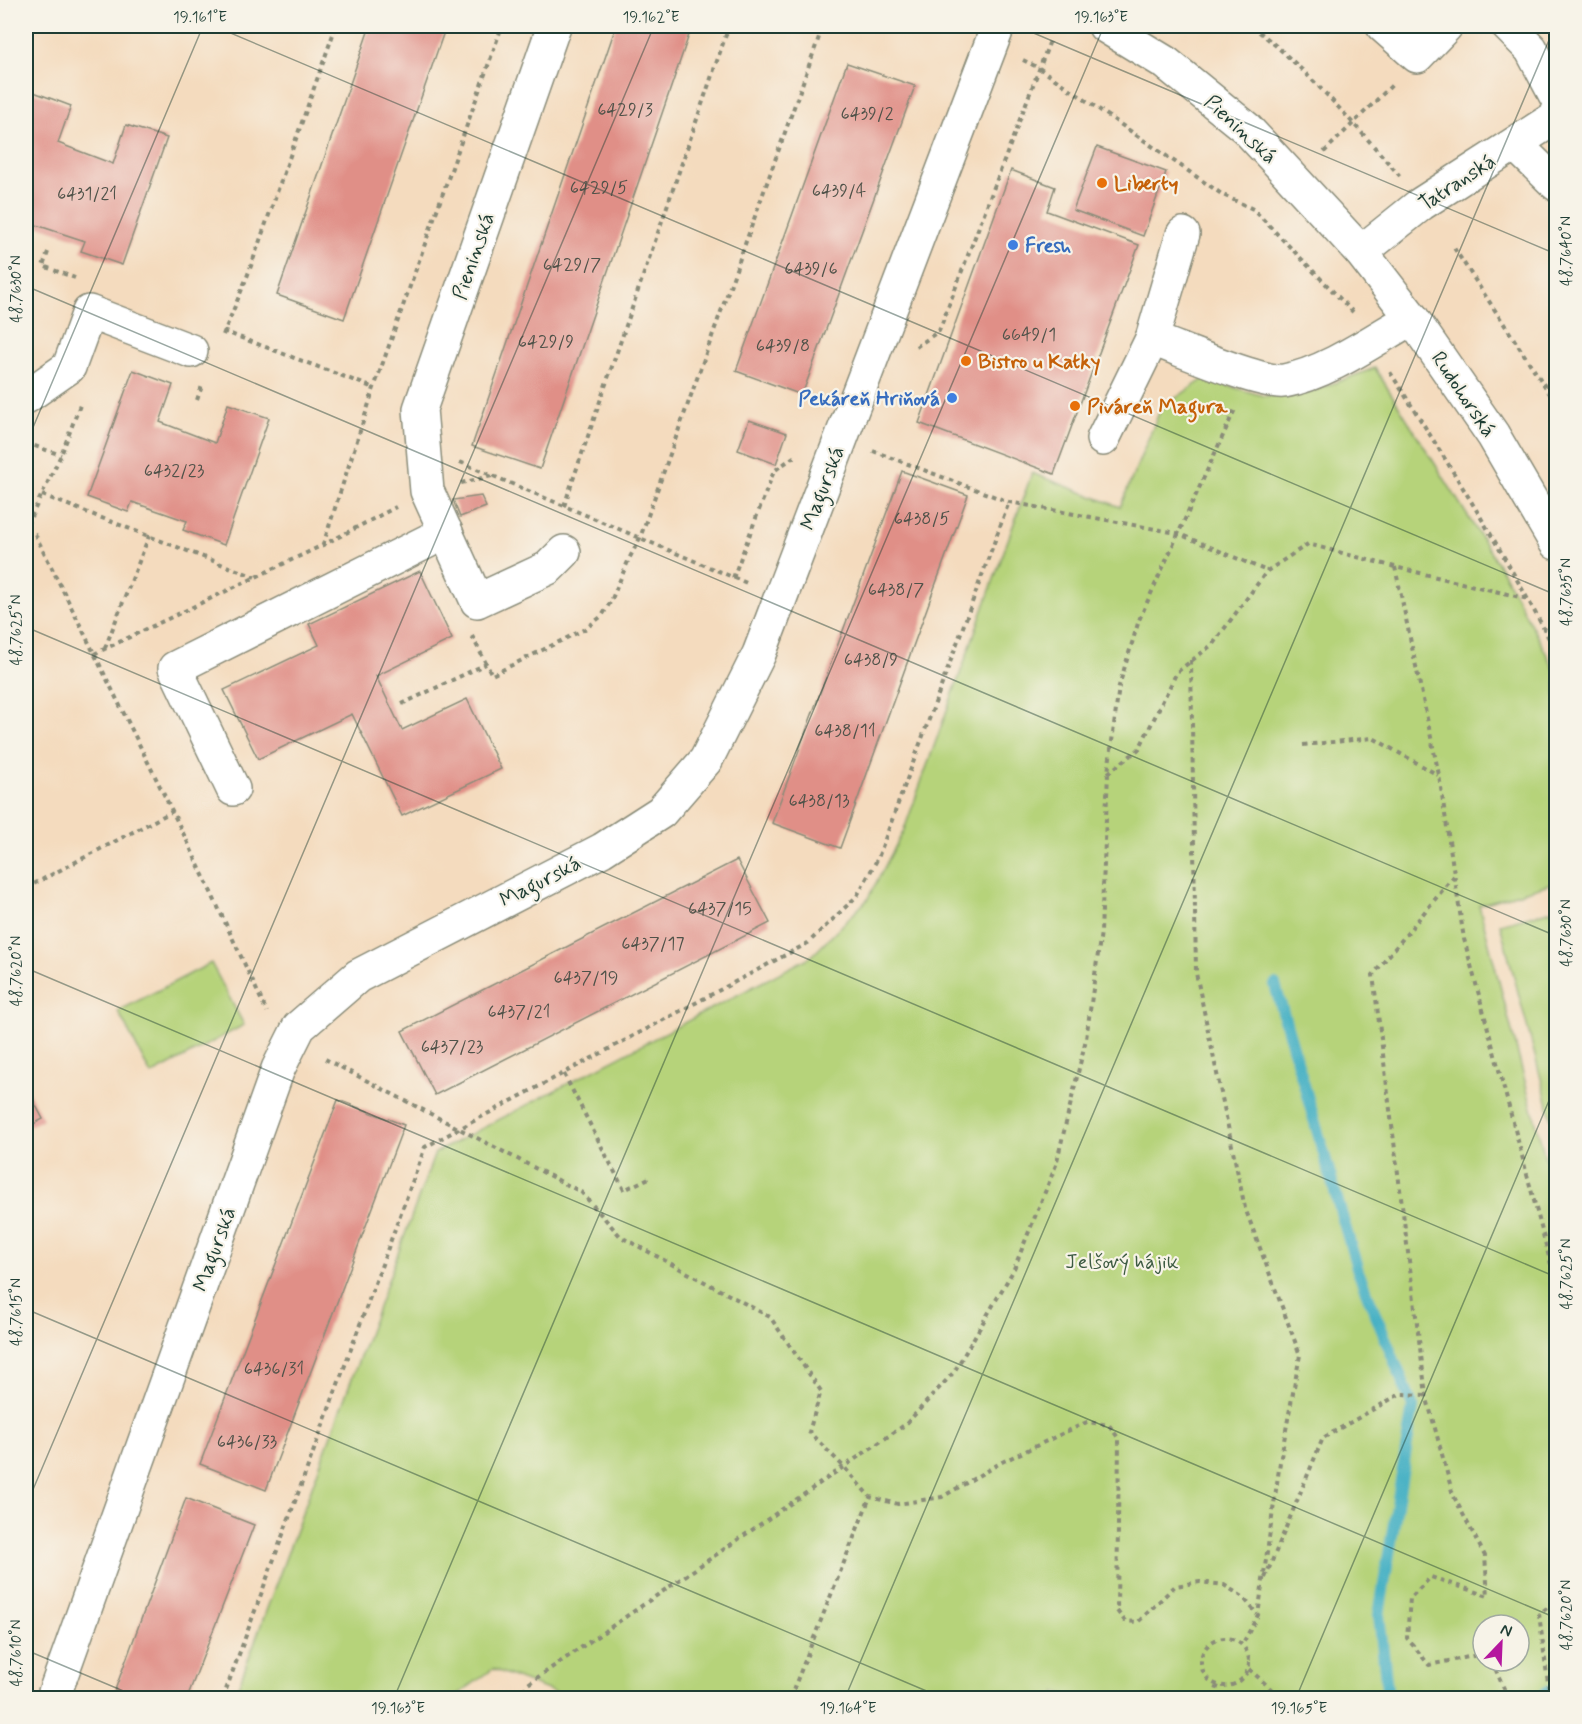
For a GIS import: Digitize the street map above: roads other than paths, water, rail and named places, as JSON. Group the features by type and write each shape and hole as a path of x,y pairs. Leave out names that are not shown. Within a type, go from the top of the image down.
{"street":[{"name":"Pieninská","path":"554,26 420,409 427,491 477,601 548,568 564,552"},
{"name":"Magurská","path":"53,1698 278,1069 299,1027 358,976 602,849 661,812 706,760 759,654 998,26"},
{"name":"Pieninská","path":"1105,26 1166,63 1246,128 1360,252"},
{"path":"1383,26 1417,56 1446,26"},
{"path":"1508,26 1531,49 1557,96"},
{"name":"Tatranská","path":"1360,252 1421,204 1557,117"},
{"path":"1515,144 1557,184"},
{"path":"1103,439 1152,339 1184,234"},
{"name":"Rudohorská","path":"1360,252 1412,318 1493,435 1557,543"},
{"path":"26,398 69,367 89,312 206,357"},
{"path":"1152,339 1251,375 1282,381 1320,370 1412,318"},
{"path":"233,789 175,668 446,532"}],"waterway":[{"path":"1275,985 1358,1271 1413,1407 1379,1615 1388,1698"},
{"path":"1539,1698 1556,1688"}],"place":[{"name":"Liberty","path":"1102,183"},
{"name":"Fresh","path":"1013,245"},
{"name":"Bistro u Katky","path":"966,361"},
{"name":"Pekáreň Hriňová","path":"952,398"},
{"name":"Piváreň Magura","path":"1075,406"}],"park label":[{"name":"Jelšový hájik","path":"1122,1261"}]}
